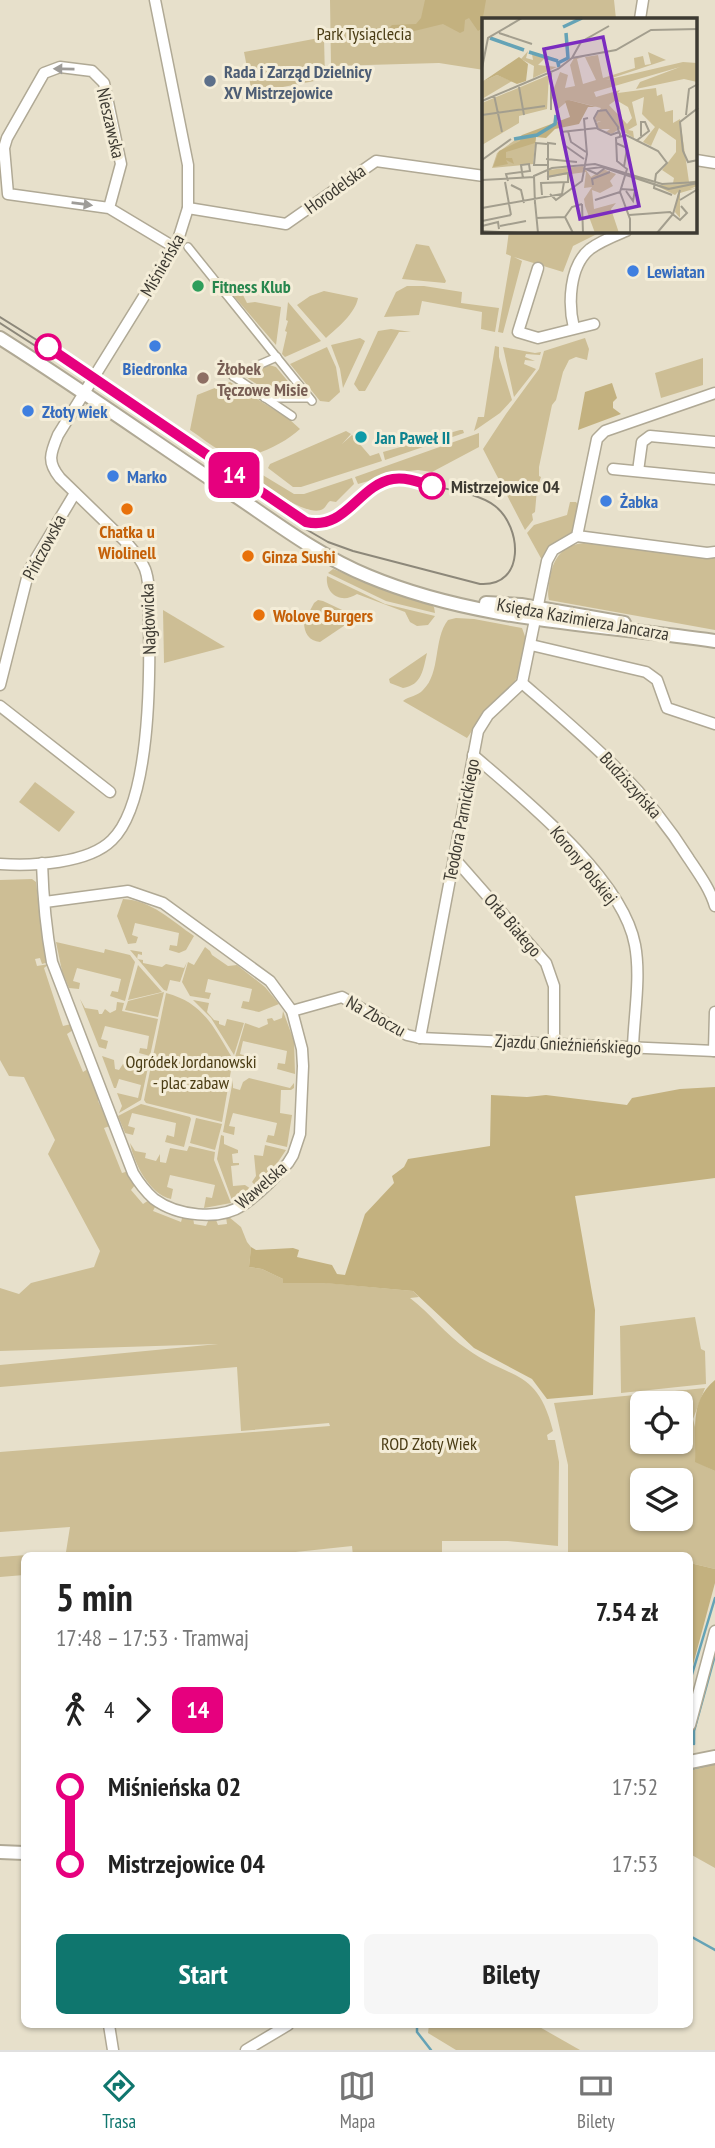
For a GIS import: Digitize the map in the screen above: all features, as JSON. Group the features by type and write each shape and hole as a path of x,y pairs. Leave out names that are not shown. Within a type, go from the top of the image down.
{"street":[{"name":"Miśnieńska","path":"85,391 174,247 183,229 188,208 188,165 155,0"},
{"path":"640,18 643,0"},
{"name":"Nieszawska","path":"109,208 121,164 104,83 92,71 55,67 44,73 7,138 4,155 8,194 109,208 174,247"},
{"name":"Horodelska","path":"188,208 286,224 376,161 482,176"},
{"path":"574,328 569,309 579,264 592,248 622,233"},
{"path":"188,247 311,400 265,398"},
{"path":"538,268 518,332 538,338 594,324"},
{"name":"Księdza Kazimierza Jancarza","path":"0,338 85,391 173,455 329,557 368,576 470,607 626,623 715,641"},
{"path":"276,357 233,376 292,416"},
{"name":"Nagłowicka","path":"42,863 84,857 113,840 124,824 143,754 147,717 149,654 145,569 127,542 75,493 52,468 50,461 58,435 85,391"},
{"path":"576,536 594,446 601,433 715,393"},
{"path":"638,471 641,445 644,439 650,436 715,442"},
{"path":"612,469 715,480"},
{"name":"Pińczowska","path":"0,685 29,570 75,493"},
{"path":"522,683 549,556 559,545 576,536 715,552"},
{"path":"531,645 646,672 657,680 667,708 715,724"},
{"name":"Teodora Parnickiego","path":"420,1038 473,755 482,723 522,683"},
{"name":"Budziszyńska","path":"522,683 614,762 635,785 671,830 710,892 715,906"},
{"path":"0,706 110,792"},
{"name":"Korony Polskiej","path":"473,755 570,842 608,889 631,928 637,961 633,1047"},
{"name":"Orła Białego","path":"454,858 546,963 554,986 554,1044"},
{"path":"0,864 42,863"},
{"name":"Wawelska","path":"42,863 45,902 52,962 133,1173 154,1199 170,1207 201,1214 226,1212 243,1205 279,1173 293,1155 300,1134 302,1049 292,1011 281,993 260,972 163,903 150,897 128,891 45,902"},
{"name":"Na Zboczu","path":"292,1011 342,997 407,1035 420,1038"},
{"path":"714,1051 715,1012"},
{"name":"Zjazdu Gnieźnieńskiego","path":"420,1038 714,1051"},
{"path":"693,1713 715,1631"},
{"path":"693,1761 715,1756"},
{"path":"0,1853 21,1853"},
{"path":"111,2028 115,2050"},
{"path":"246,2050 283,2028"}],"green space":[{"name":"Park Tysiąclecia","path":"330,0 614,0 616,18 482,18 482,70 439,63 331,66"},
{"path":"324,37 325,79 252,93 244,52"},
{"path":"509,233 599,233 573,246 563,272 514,257 522,261 503,333 498,332 511,256 506,254"},
{"path":"416,244 429,246 445,283 402,279"},
{"path":"407,286 462,292 461,303 499,308 495,332 481,329 482,312 422,301 419,315 384,317 396,292"},
{"path":"226,287 238,289 237,292 243,295 247,303 281,307 276,345"},
{"path":"324,291 358,298 349,315 326,338 297,305"},
{"path":"288,302 321,341 285,357 282,354 287,332"},
{"path":"391,329 411,332 399,332 365,391 359,391 354,384 378,331"},
{"path":"360,338 365,341 343,388 340,369 331,345"},
{"path":"585,338 589,349 587,360 576,357 569,360 552,405 539,467 541,477 535,512 532,514 533,520 525,530 483,449 539,369 544,351"},
{"path":"495,346 499,347 499,357 512,400 500,413 474,431 478,417 484,417"},
{"path":"327,347 336,367 340,392 329,402 320,401 290,364"},
{"path":"503,347 541,352 540,355 526,354 525,357 535,361 525,360 524,364 536,369 514,397"},
{"path":"703,358 703,385 661,398 655,373"},
{"path":"269,365 276,367 291,385 287,393 270,393 246,377"},
{"path":"230,382 289,419 300,429 264,451 243,456 223,452 210,444 190,430 197,395"},
{"path":"291,386 298,393 287,393"},
{"path":"460,430 464,433 385,460 383,452"},
{"path":"346,431 351,434 342,444 352,435 370,456 379,453 382,461 301,487 293,487 268,468 270,464"},
{"path":"479,433 479,447 432,472 400,472 358,484 355,477"},
{"path":"246,465 294,494 304,494 352,478 354,484 336,502 330,501 323,509 316,511 295,504 272,490 245,472 243,468"},
{"path":"570,502 576,502 579,506 573,533 551,546 542,560 527,533 534,525 567,515"},
{"path":"584,543 707,558 715,555 715,630 549,600 550,577 557,558 570,546"},
{"path":"333,569 431,605 435,613 386,601 328,573"},
{"path":"327,576 385,604 435,616 428,625 417,626 410,622 405,612 357,594 340,598 329,588"},
{"path":"318,600 357,617 320,642 313,640 306,633 304,622"},
{"path":"163,610 225,647 164,663"},
{"path":"456,618 522,628 526,639 519,673 513,685 487,709 467,738 403,701 421,692 429,683 443,628 448,620"},
{"path":"427,653 421,676 414,684 403,688 390,683 389,679"},
{"path":"35,782 75,812 59,832 19,802"},
{"name":"ROD Złoty Wiek","path":"32,879 36,882 42,934 49,962 42,964 40,958 35,959 37,966 49,964 44,968 63,1026 71,1024 73,1030 67,1034 83,1072 88,1069 99,1096 98,1101 110,1126 104,1128 122,1173 129,1171 135,1185 131,1190 143,1204 149,1200 156,1205 153,1211 181,1222 183,1215 193,1217 194,1224 206,1226 209,1219 216,1220 218,1225 227,1224 226,1217 229,1217 241,1227 251,1247 249,1267 262,1269 283,1279 413,1291 419,1297 410,1298 459,1343 530,1385 547,1410 553,1431 547,1435 548,1440 555,1440 559,1462 558,1546 508,1541 442,1541 442,1552 353,1552 352,1546 296,1552 66,1552 70,1527 0,1532 0,1452 330,1426 329,1423 241,1431 237,1367 0,1387 0,1365 218,1344 0,1351 0,1288 19,1294 31,1283 94,1267 100,1251 48,1154 55,1140 24,1077 9,1076 0,1060 0,880"},
{"path":"123,899 152,907 194,936 186,950 179,953 169,950 170,945 177,946 179,933 135,923 132,935 138,937 136,943 128,944 117,916"},
{"path":"56,942 104,953 105,949 130,955 135,962 125,1001 110,996 112,991 118,992 121,979 77,968 73,981 80,983 79,989 69,988 62,971"},
{"path":"205,947 228,966 237,965 265,987 279,1004 259,1012 241,1008 243,1001 249,1002 252,989 208,979 205,992 211,993 209,999 190,996 182,982 188,962 194,965"},
{"path":"130,950 142,952 142,955 138,954 137,958"},
{"path":"138,959 143,960 143,963 162,967 166,964 184,968 187,962 180,982 170,980 167,991"},
{"path":"138,965 162,992 128,1000"},
{"path":"164,992 158,1017 125,1010 128,1001"},
{"name":"Ogródek Jordanowski - plac zabaw","path":"166,993 179,997 199,1010 233,1059 222,1122 146,1103 144,1100"},
{"path":"80,999 85,1008 98,1010 99,1014 105,1009 110,1013 116,1010 117,1002 124,1003 122,1011 158,1019 150,1056 139,1053 140,1048 147,1049 149,1036 105,1026 101,1039 108,1041 106,1049 99,1047"},
{"path":"193,1000 209,1003 207,1012 214,1020 219,1021 219,1024 225,1026 227,1019 244,1023 234,1055 211,1018"},
{"path":"283,1011 294,1041 295,1074 277,1069 278,1063 285,1064 287,1051 243,1041 240,1054 246,1056 245,1061 237,1061 235,1057 245,1023 259,1028 268,1024 267,1019 272,1018 274,1021 282,1018"},
{"path":"102,1056 114,1060 115,1069 119,1070 123,1064 131,1063 132,1059 142,1064 144,1057 150,1058 141,1100 119,1113 122,1106 117,1093 138,1098 141,1085 119,1079 114,1088"},
{"path":"249,1078 290,1088 294,1083 291,1090 281,1090 280,1113 292,1115 287,1147 266,1142 268,1135 274,1136 277,1123 233,1113 229,1126 235,1127 234,1135 223,1132 233,1080 233,1088 240,1090 243,1082"},
{"path":"141,1104 190,1117 184,1147 165,1142 167,1135 174,1137 176,1123 132,1113 128,1126 135,1128 133,1135 125,1133 118,1116"},
{"path":"196,1118 222,1124 215,1150 190,1143"},
{"path":"221,1135 224,1136 224,1144 238,1150 238,1153 232,1154 233,1163 239,1163 231,1166 233,1186 245,1185 251,1189 233,1203 217,1159"},
{"path":"130,1143 135,1151 146,1153 145,1158 156,1161 160,1154 160,1162 166,1163 170,1148 187,1151 189,1146 215,1152 214,1160 231,1203 204,1208 206,1197 212,1198 215,1185 170,1175 167,1187 173,1189 171,1199 163,1196 144,1177"},
{"path":"265,1145 286,1150 255,1185 252,1182 256,1176 254,1155 263,1156"},
{"path":"695,1317 701,1349 705,1351 706,1384 621,1393 620,1326"},
{"path":"705,1388 693,1419 693,1391 675,1391"},
{"path":"630,1395 630,1454 693,1454 693,1419 697,1435 695,1461 715,1471 715,1569 693,1564 693,1552 568,1552 568,1465 554,1403"},
{"name":"ROD Złoty Wiek","path":"21,1555 21,1575 0,1577 0,1557"},
{"path":"715,1764 715,1868 693,1856 693,1769"},
{"path":"429,2028 541,2028 580,2050 456,2050 428,2033"}],"shaded area":[{"path":"425,0 486,0 481,29 478,31 469,18 465,20 464,31 460,33 443,24 398,35 387,30 392,25 416,24 421,18"},
{"path":"612,383 617,398 613,402 613,408 621,414 578,430 585,392"},
{"path":"715,1087 715,1178 575,1196 595,1310 593,1395 547,1399 532,1379 474,1348 413,1291 324,1283 283,1283 283,1279 262,1269 249,1267 251,1247 256,1250 293,1248 299,1250 297,1257 332,1265 337,1274 345,1275 365,1214 394,1183 392,1176 404,1167 408,1159 490,1146 491,1095 546,1095 627,1105 632,1098 680,1089"},
{"path":"715,1380 715,1471 695,1462 695,1428 701,1398"},
{"path":"693,1564 715,1569 715,1583 693,1665"}],"waterway":[{"path":"693,1671 715,1598"},
{"path":"694,1744 694,1731 715,1655"},
{"path":"693,1768 715,1763"},
{"path":"693,1938 715,1950"},
{"path":"417,2028 417,2032 431,2050"}],"tram line":[{"path":"0,317 300,519 315,523 328,522 339,517 380,484 392,479 411,480 472,495 495,506 511,527 515,554 512,566 506,576 495,582 480,584 328,542 297,524 0,323"},
{"name":"14","path":"48,347 306,522 335,520 375,487 388,480 402,479 432,486"}],"place":[{"name":"Rada i Zarząd Dzielnicy XV Mistrzejowice","path":"210,81"},
{"name":"Lewiatan","path":"633,271"},
{"name":"Fitness Klub","path":"198,286"},
{"name":"Biedronka","path":"155,346"},
{"name":"Żłobek Tęczowe Misie","path":"203,378"},
{"name":"Złoty wiek","path":"28,411"},
{"name":"Jan Paweł II","path":"361,437"},
{"name":"Marko","path":"113,476"},
{"name":"Mistrzejowice 04","path":"432,486"},
{"name":"Żabka","path":"606,501"},
{"name":"Chatka u Wiolinell","path":"127,509"},
{"name":"Ginza Sushi","path":"248,556"},
{"name":"Wolove Burgers","path":"259,615"}]}
